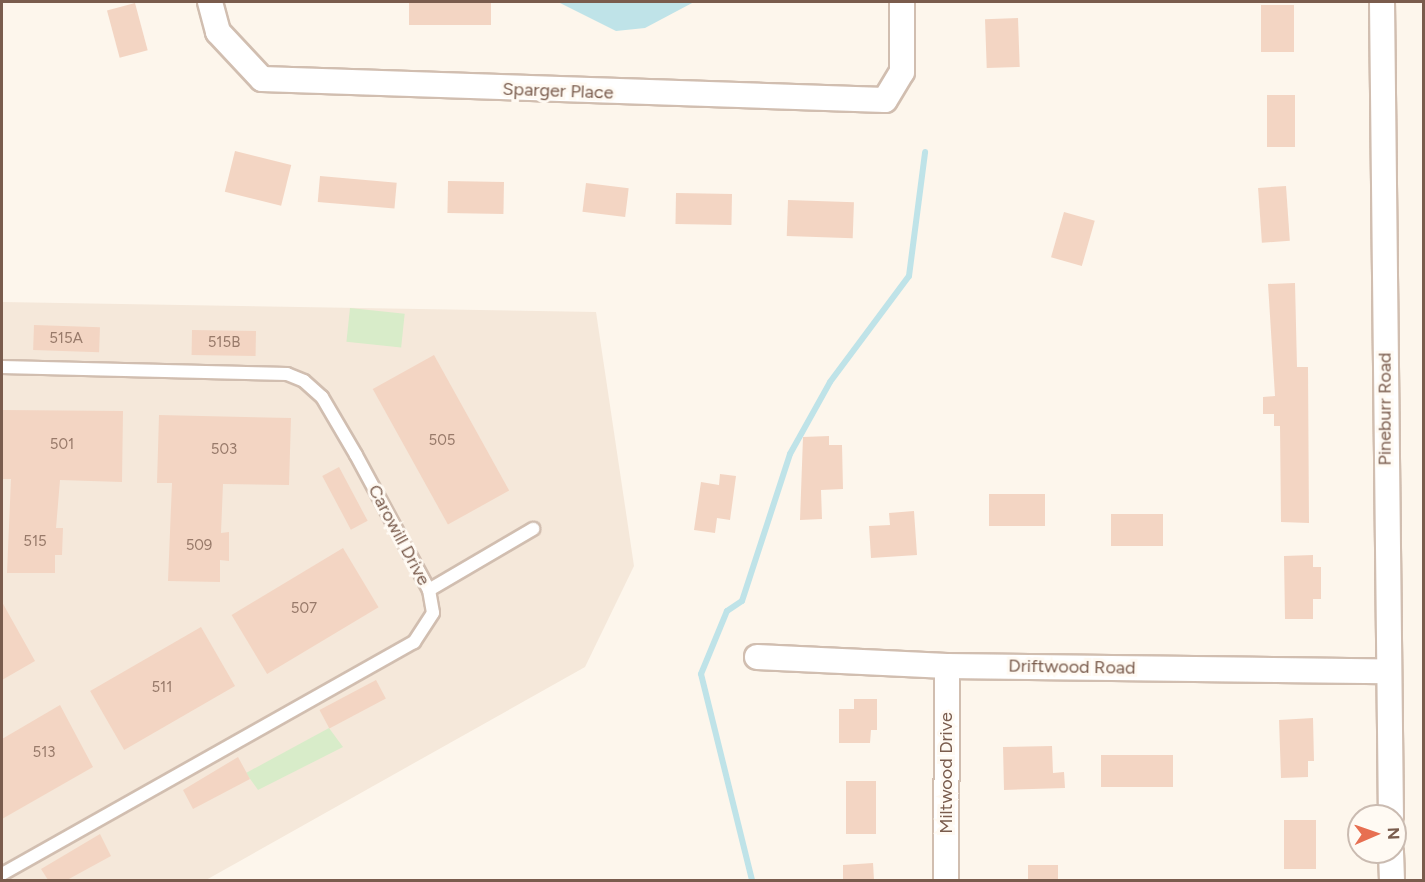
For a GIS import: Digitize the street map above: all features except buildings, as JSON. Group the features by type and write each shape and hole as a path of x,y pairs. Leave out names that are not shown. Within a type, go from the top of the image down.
{"street":[{"name":"Sparger Place","path":"210,2 218,32 239,58 262,79 298,84 885,100 902,72 902,2"},
{"name":"Pineburr Road","path":"1382,2 1390,804"},
{"name":"Driftwood Road","path":"757,657 946,666 1387,671"},
{"name":"Miltwood Drive","path":"946,666 946,880"},
{"path":"1392,864 1392,880"}],"lane":[{"name":"Carowill Drive","path":"2,366 287,374 304,381 327,406 429,590 433,613 414,642 2,874"},
{"path":"429,590 533,529"}],"shaded area":[{"path":"2,302 596,312 634,566 585,667 206,880 2,880"}],"green space":[{"path":"350,308 405,314 401,348 346,342"},
{"path":"329,728 343,747 258,790 246,773"}],"water":[{"path":"558,2 694,2 645,28 616,31"}],"waterway":[{"path":"752,880 701,674 727,611 742,601 790,454 830,382 909,276 925,152"}]}
